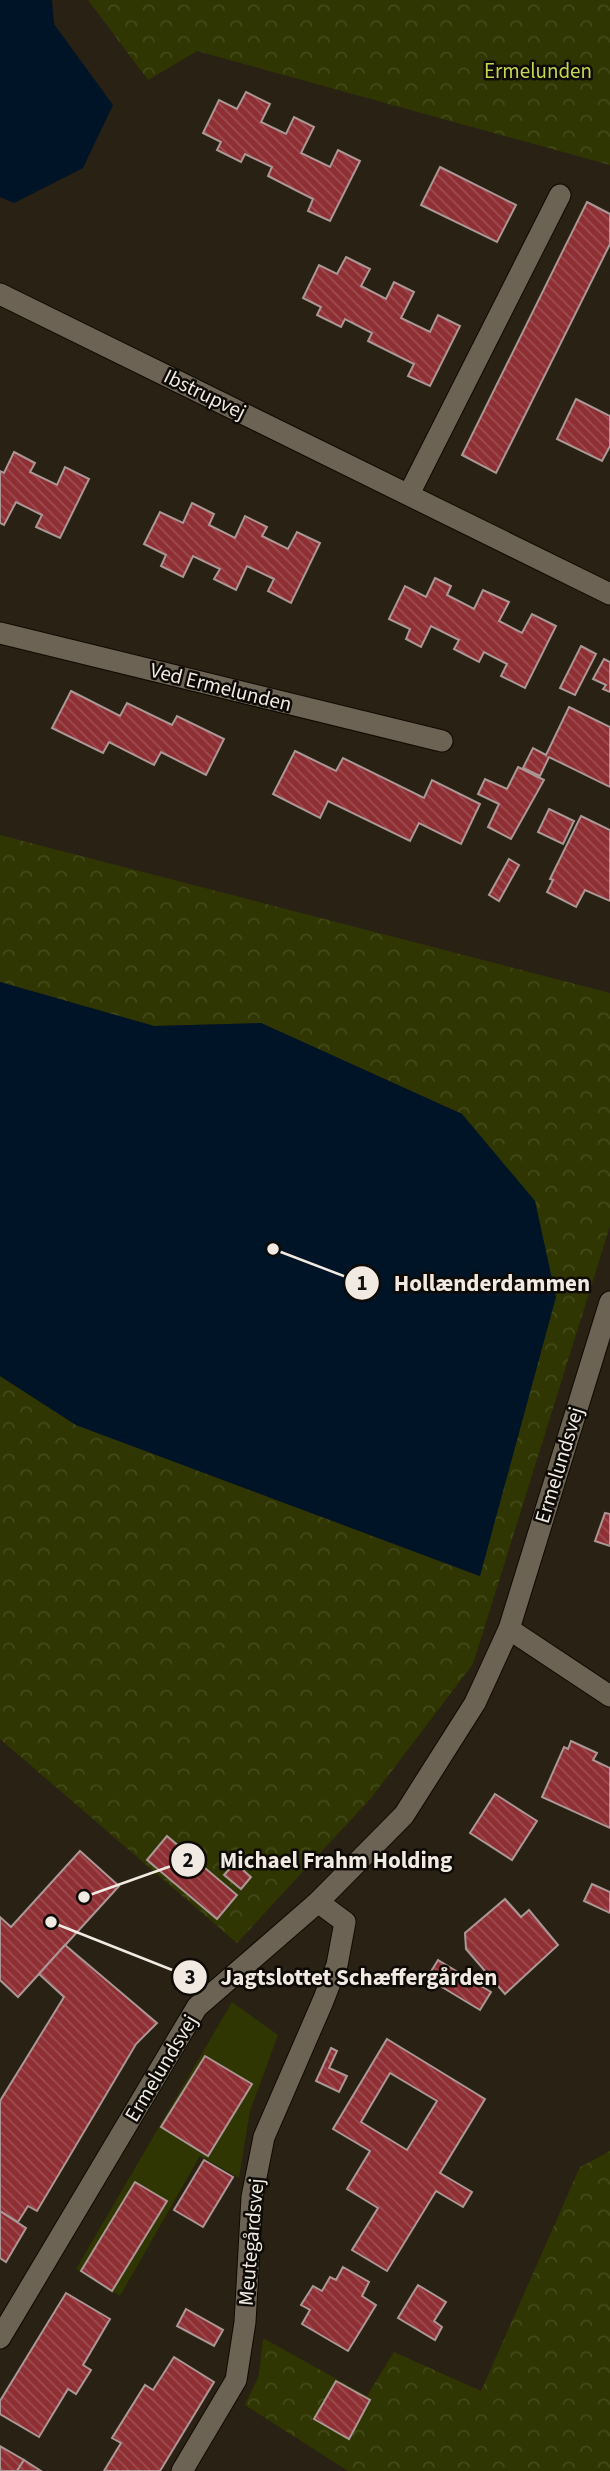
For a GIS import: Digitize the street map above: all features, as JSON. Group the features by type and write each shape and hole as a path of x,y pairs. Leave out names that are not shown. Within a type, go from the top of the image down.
{"street":[{"path":"410,494 560,195"},
{"name":"Ibstrupvej","path":"0,294 610,594"},
{"name":"Ved Ermelunden","path":"0,633 442,741"},
{"name":"Ermelundsvej","path":"0,2338 197,2007 318,1902 404,1815 475,1703 509,1629 610,1302"},
{"path":"509,1629 610,1696"},
{"name":"Meutegårdsvej","path":"181,2471 236,2380 245,2322 252,2197 264,2137 337,1965 345,1922 318,1902"}],"green space":[{"name":"Ermelunden","path":"88,0 610,0 610,165 197,51 148,80"},
{"path":"0,835 610,993 610,1226 473,1664 371,1798 237,1943 0,1739 0,1376 76,1425 479,1576 462,1114 261,1023 154,1026 0,982"},
{"path":"232,2002 278,2035 250,2111 239,2178 200,2156 120,2296 76,2269"},
{"path":"610,2151 610,2471 348,2471 245,2405 259,2375 263,2338 367,2396 394,2352 481,2391 580,2167"}],"water":[{"path":"0,0 52,0 54,24 113,105 83,168 14,203 0,197"},
{"path":"0,982 154,1026 261,1023 462,1114 535,1201 556,1297 480,1576 76,1425 0,1376"}],"building":[{"path":"246,92 270,104 261,122 286,134 294,117 314,127 301,153 330,167 338,150 360,161 330,221 308,211 313,199 268,176 272,167 245,154 241,162 217,150 221,142 203,133 219,100 237,109"},
{"path":"440,167 516,205 497,242 421,205"},
{"path":"587,202 610,214 610,244 496,473 462,455"},
{"path":"346,257 370,269 361,286 386,299 394,282 414,292 401,318 430,332 438,315 460,326 430,386 408,376 414,364 368,341 372,333 345,319 341,327 317,315 321,307 303,298 319,265 337,274"},
{"path":"576,399 610,416 610,446 602,461 557,439"},
{"path":"14,452 35,463 30,472 57,485 65,467 89,479 60,538 36,527 42,515 16,502 4,525 0,523 0,471 4,473"},
{"path":"192,503 214,514 209,525 235,538 245,516 267,527 262,536 288,549 297,532 320,543 291,603 268,591 274,579 247,566 236,590 214,579 220,569 193,556 183,577 161,566 166,555 144,544 160,512 183,523"},
{"path":"435,578 451,586 447,595 474,609 483,590 509,602 499,621 522,633 532,614 556,626 525,688 501,676 507,664 484,652 479,662 454,649 459,640 431,626 421,647 406,639 410,629 389,619 405,586 426,597"},
{"path":"581,646 596,654 575,695 560,688"},
{"path":"604,659 610,662 610,692 603,689 606,685 593,679"},
{"path":"71,691 120,716 127,703 172,725 177,716 224,739 206,775 161,752 154,765 109,742 103,753 52,728"},
{"path":"569,707 610,727 610,787 549,757 540,776 523,768 533,748 546,755"},
{"path":"295,751 336,771 343,758 424,798 432,780 480,804 461,844 419,823 410,841 328,801 320,818 273,794"},
{"path":"518,767 544,780 511,839 488,827 499,804 478,794 485,779 507,789"},
{"path":"549,809 574,821 563,844 538,832"},
{"path":"581,816 610,830 610,901 585,890 576,907 547,892 553,880 550,879"},
{"path":"509,859 519,865 499,901 489,895"},
{"path":"605,1513 610,1514 610,1546 595,1541"},
{"path":"571,1741 597,1753 593,1760 610,1768 610,1828 542,1797 564,1747 568,1749"},
{"path":"495,1794 537,1821 512,1860 470,1833"},
{"path":"167,1836 237,1895 217,1919 147,1860"},
{"path":"80,1851 119,1886 18,1997 0,1980 0,1917 11,1927"},
{"path":"235,1863 251,1877 241,1889 224,1875"},
{"path":"592,1884 610,1892 610,1913 584,1901"},
{"path":"505,1899 521,1917 529,1910 558,1945 505,1994 466,1949 465,1933"},
{"path":"65,1945 157,2023 136,2044 37,2211 28,2206 18,2222 0,2211 0,2101 64,1997 39,1974"},
{"path":"438,1960 491,1992 480,2010 427,1978"},
{"path":"387,2039 485,2099 440,2173 472,2192 463,2207 436,2191 387,2271 352,2250 378,2208 347,2189 370,2151 333,2129","holes":["390,2073 437,2101 407,2150 361,2122"]},
{"path":"331,2048 337,2051 329,2068 347,2076 339,2092 316,2081"},
{"path":"205,2056 252,2084 208,2156 161,2127"},
{"path":"204,2160 233,2177 203,2227 174,2210"},
{"path":"135,2182 167,2201 112,2291 81,2271"},
{"path":"0,2211 26,2228 6,2262 0,2258"},
{"path":"343,2267 369,2282 362,2296 376,2305 348,2351 302,2324 310,2310 301,2305 313,2286 322,2291 330,2277 336,2280"},
{"path":"418,2285 446,2302 434,2321 442,2327 435,2340 398,2318"},
{"path":"66,2293 110,2319 83,2365 91,2370 76,2394 68,2389 39,2437 0,2414 0,2401"},
{"path":"186,2309 223,2330 214,2346 177,2326"},
{"path":"174,2357 214,2382 160,2471 104,2471 121,2443 112,2438 145,2385 153,2390"},
{"path":"336,2381 370,2400 349,2439 314,2419"},
{"path":"0,2446 24,2460 17,2471 0,2471"},
{"path":"24,2460 41,2471 17,2471"}],"place":[{"name":"Hollænderdammen","path":"273,1249"},
{"name":"Michael Frahm Holding","path":"84,1897"},
{"name":"Jagtslottet Schæffergården","path":"51,1922"}]}
